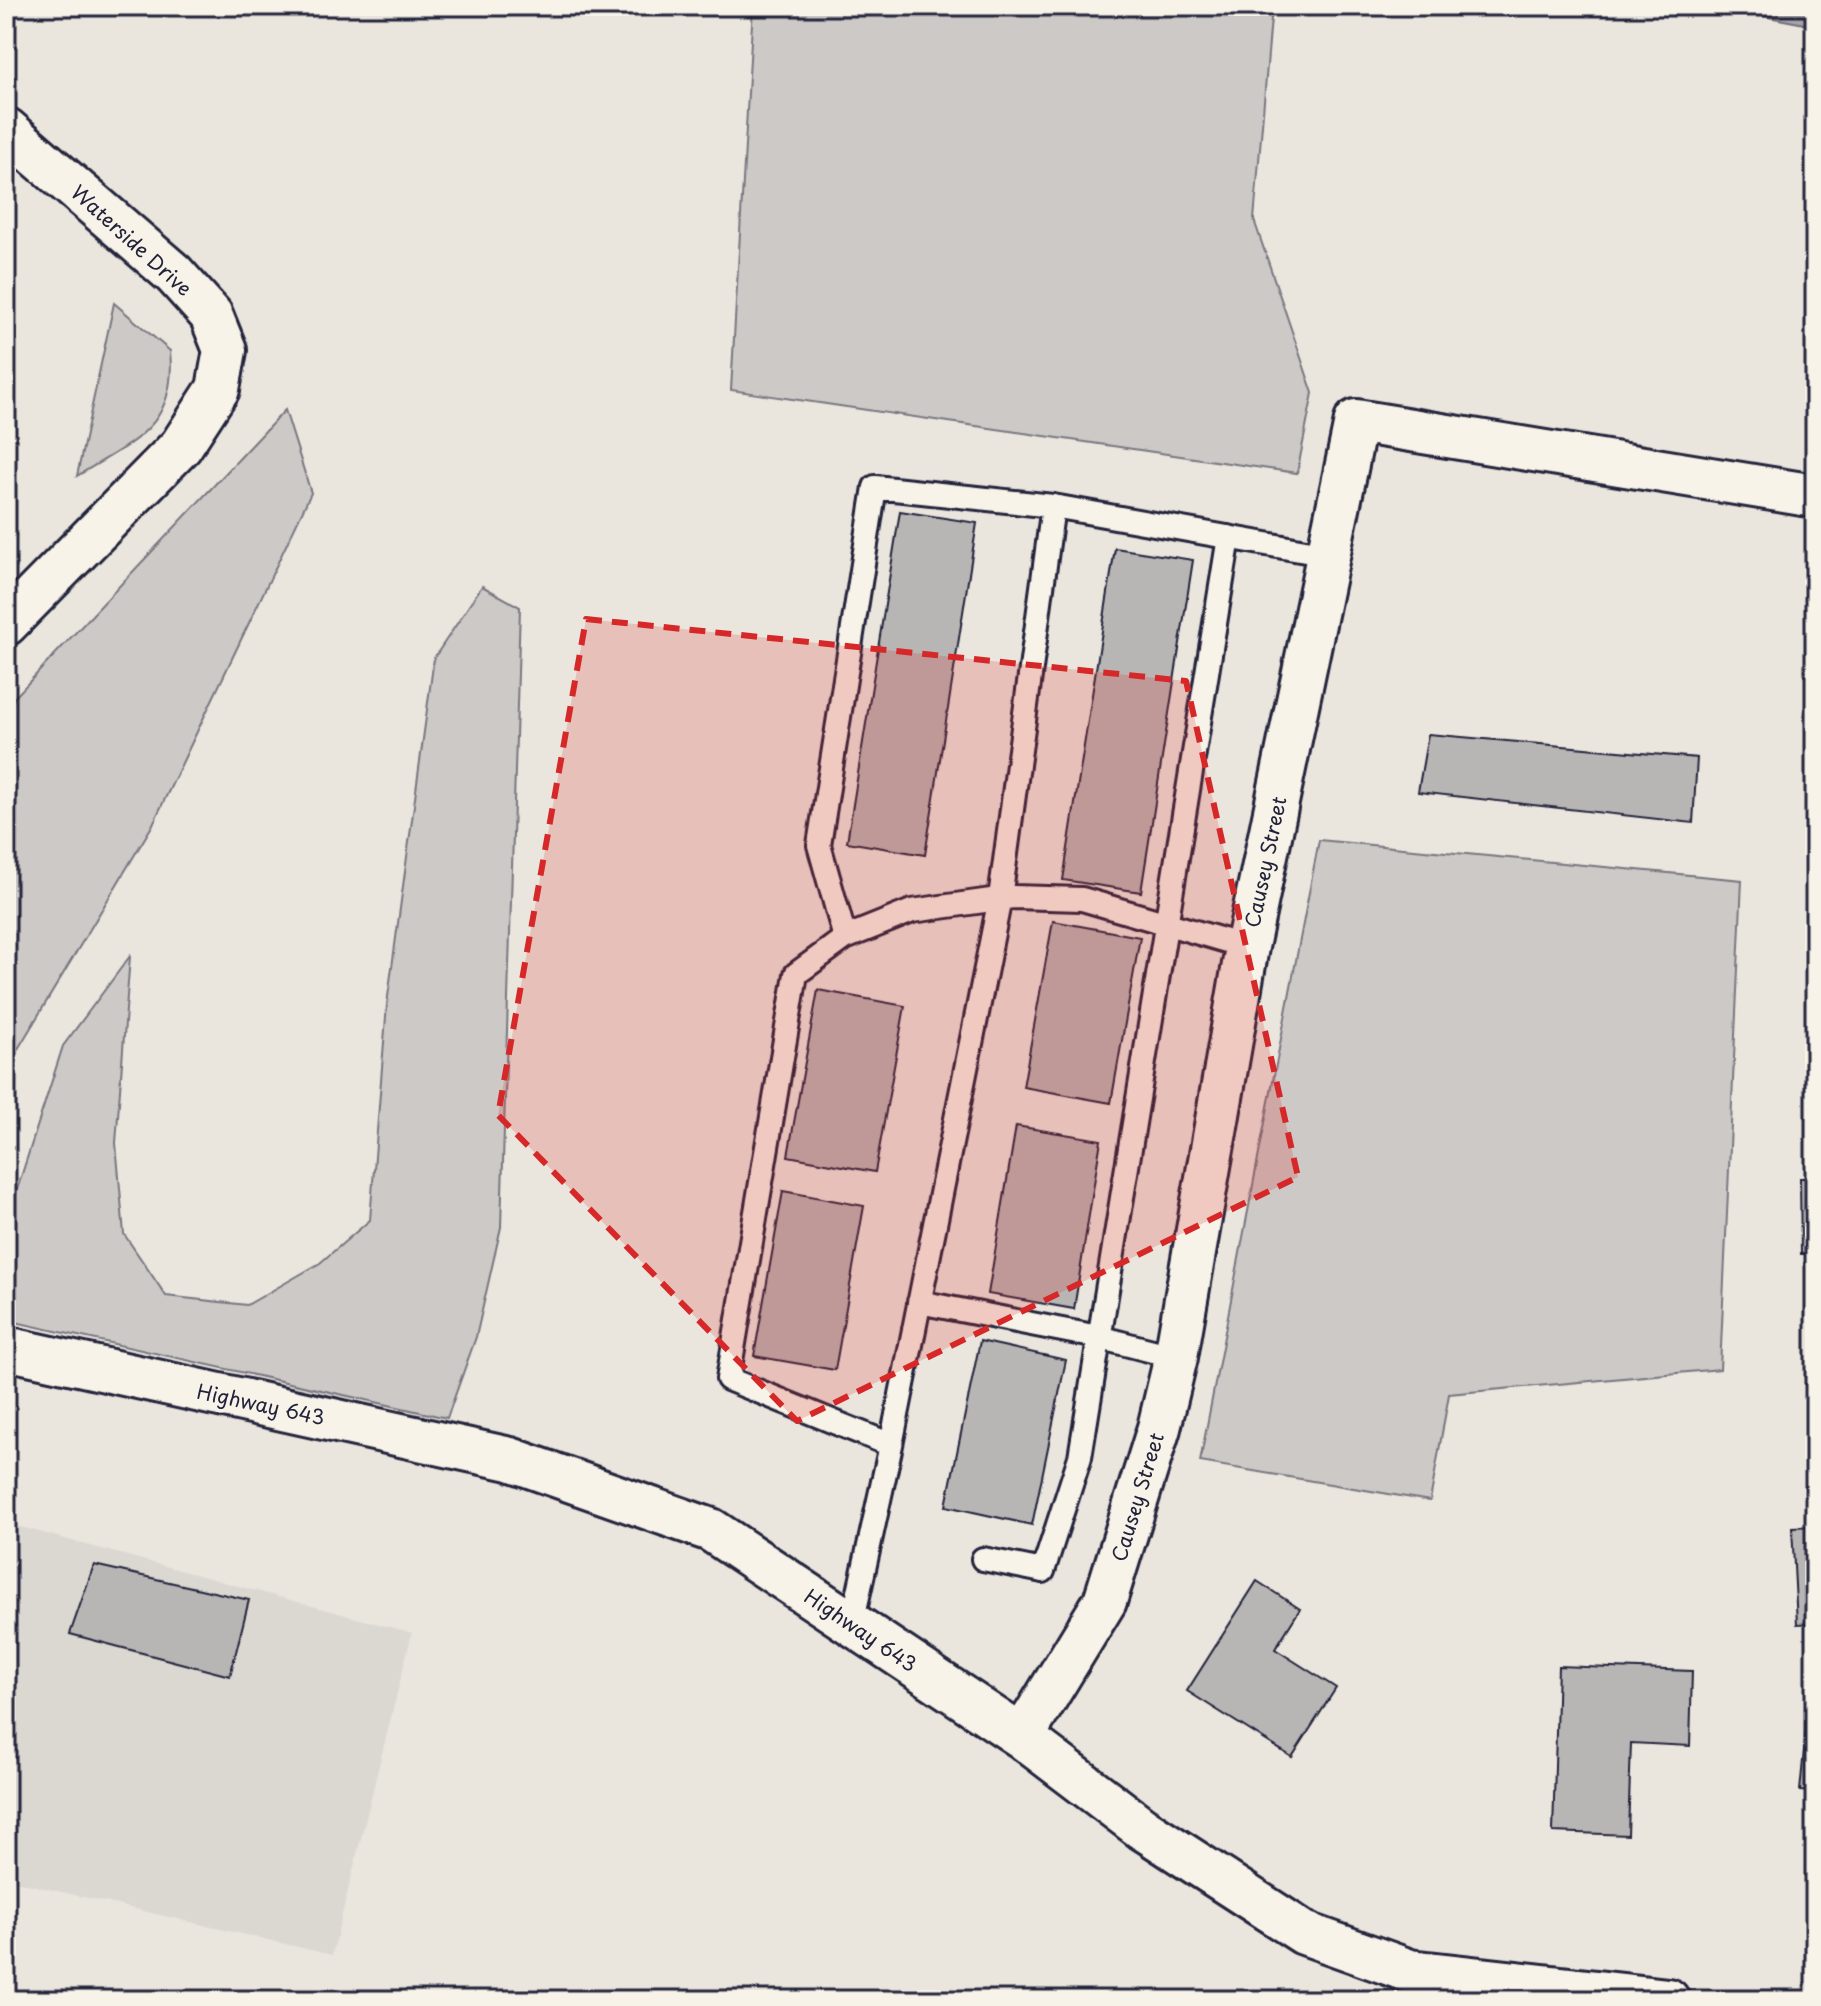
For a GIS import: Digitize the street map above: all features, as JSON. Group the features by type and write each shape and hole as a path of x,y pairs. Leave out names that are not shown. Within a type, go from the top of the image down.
{"street":[{"name":"Waterside Drive","path":"6,129 174,274 211,315 225,350 218,389 181,446 6,624"},
{"name":"Causey Street","path":"1022,1737 1105,1601 1159,1428 1176,1357 1247,947 1356,421 1815,496"},
{"name":"Highway 643","path":"6,1348 510,1459 711,1530 1022,1737 1142,1828 1304,1933 1410,1971 1668,2000"}],"lane":[{"path":"845,938 819,845 875,487 1053,506 1328,555"},
{"path":"852,1624 891,1445 1000,898 1053,506"},
{"path":"983,1559 1043,1571 1080,1457 1229,537"},
{"path":"891,1445 728,1379 796,974 845,938 912,911 1000,898 1082,899 1167,921 1247,947"},
{"path":"919,1302 1098,1337 1176,1357"}],"highlighted area":[{"path":"586,619 1186,681 1298,1177 797,1421 498,1115"}],"shaded area":[{"path":"753,6 1272,6 1254,220 1313,393 1297,473 731,390"},
{"path":"1709,6 1815,6 1815,26"},
{"path":"114,303 170,351 171,377 167,398 148,429 77,476"},
{"path":"285,410 311,493 152,826 6,1069 6,724 14,698"},
{"path":"482,586 520,607 501,1227 476,1337 447,1418 6,1320 6,1224 63,1046 130,956 116,1143 124,1234 166,1296 247,1305 320,1263 370,1220 387,1004 434,658"},
{"path":"1319,840 1742,880 1720,1369 1449,1394 1430,1501 1200,1462"},
{"path":"6,1523 412,1633 332,1955 6,1879"}],"building":[{"path":"900,511 977,523 925,855 847,842"},
{"path":"1115,548 1193,560 1141,892 1063,880"},
{"path":"1428,734 1697,758 1693,823 1418,792"},
{"path":"1053,921 1140,937 1111,1103 1023,1087"},
{"path":"818,990 905,1006 875,1172 788,1156"},
{"path":"1016,1126 1101,1140 1074,1309 988,1294"},
{"path":"1800,1178 1815,1178 1815,1254 1801,1254"},
{"path":"783,1191 864,1206 835,1370 754,1356"},
{"path":"980,1341 1066,1360 1032,1525 946,1506"},
{"path":"1815,1526 1815,1623 1797,1624 1792,1527"},
{"path":"94,1565 249,1600 230,1676 70,1634"},
{"path":"1257,1581 1300,1609 1275,1649 1336,1688 1292,1757 1187,1691"},
{"path":"1815,1658 1815,1792 1800,1791"},
{"path":"1558,1666 1692,1671 1690,1746 1631,1743 1628,1835 1553,1832"}]}
